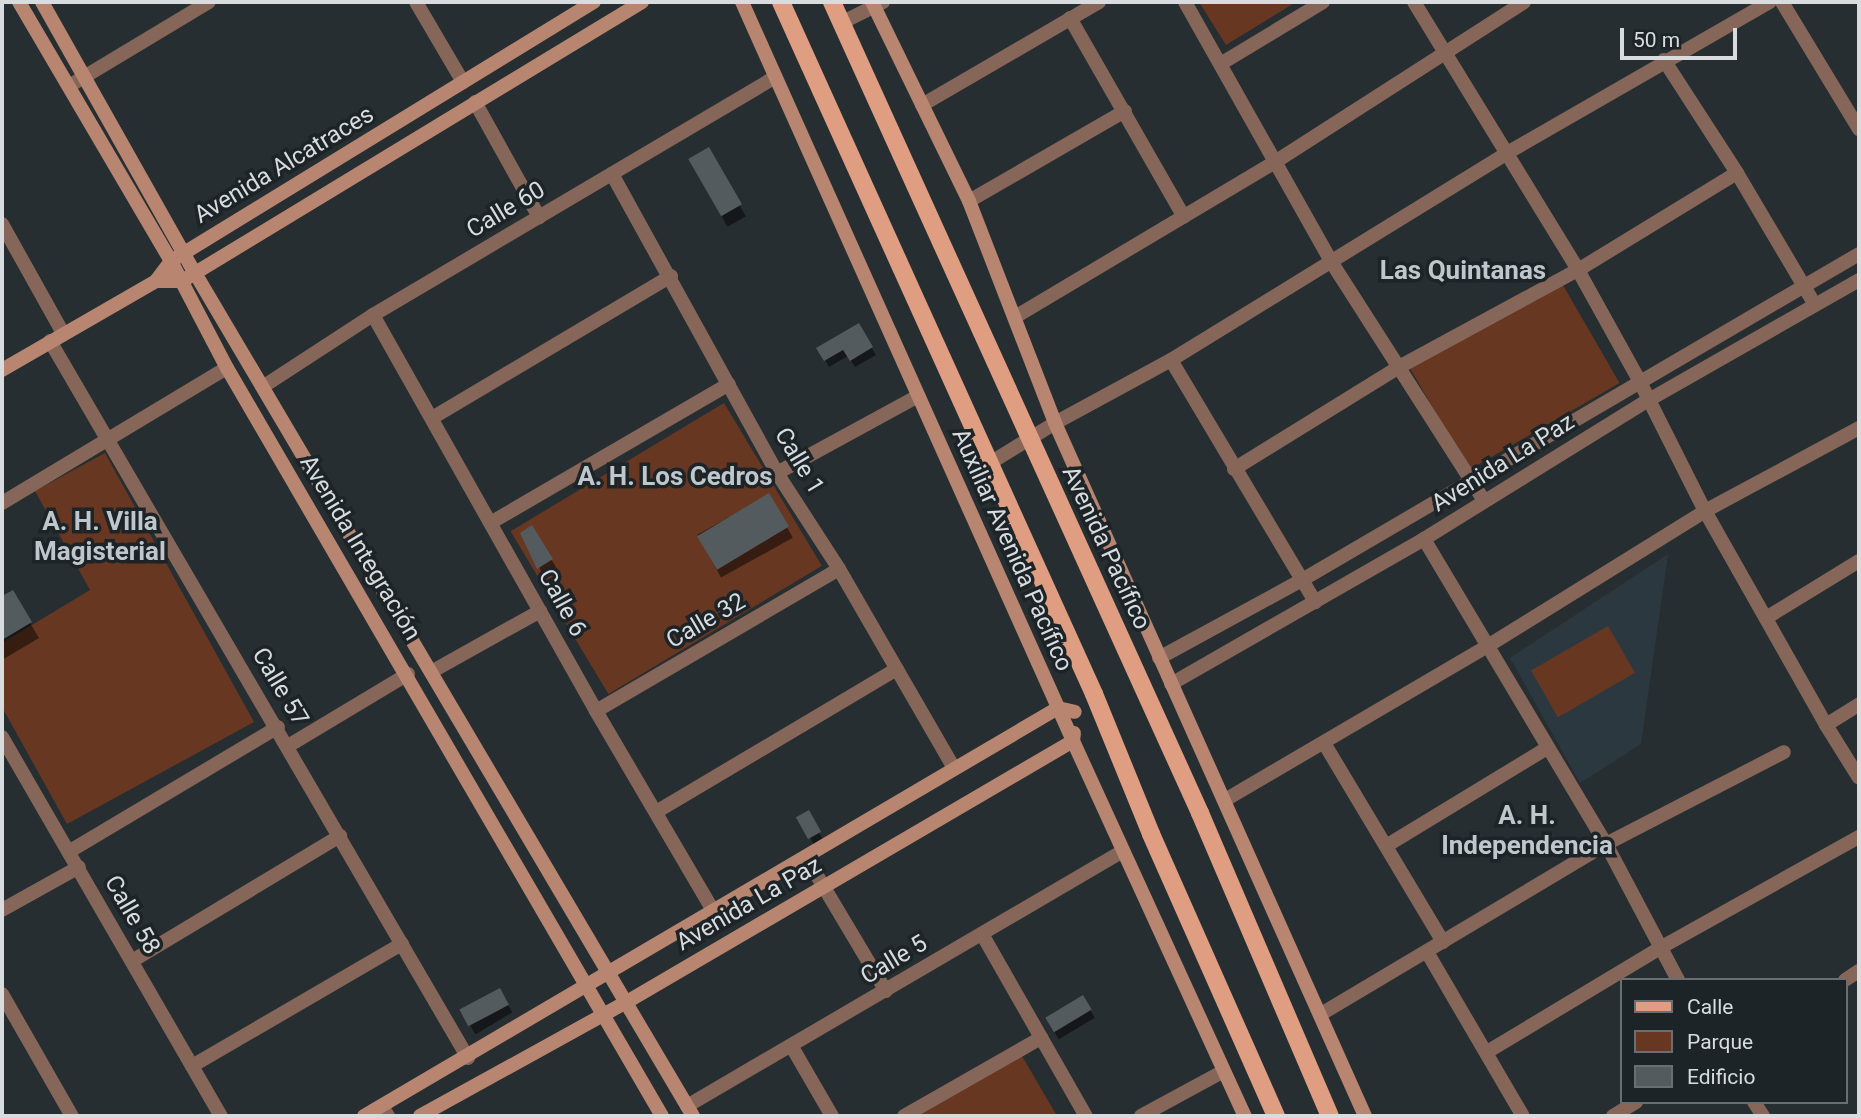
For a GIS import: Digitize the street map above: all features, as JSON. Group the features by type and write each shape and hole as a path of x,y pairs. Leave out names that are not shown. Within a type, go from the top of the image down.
{"main road":[{"name":"Avenida Integración","path":"19,2 171,261 228,368 408,674 586,988 662,1116"},
{"path":"42,2 195,273 690,1111"},
{"name":"Avenida Alcatraces","path":"2,370 156,281 171,261 184,252 594,2"},
{"path":"156,281 182,281 642,2"},
{"name":"Auxiliar Avenida Pacífico","path":"742,2 1058,708 1245,1116"},
{"path":"781,2 1094,694 1151,834 1276,1116"},
{"name":"Avenida Pacífico","path":"832,2 1200,813 1331,1116"},
{"path":"876,3 922,106 969,201 1055,423 1365,1116"},
{"path":"1073,741 1075,712 1094,694"},
{"path":"365,1116 385,1111 468,1058 1058,708 1075,712"},
{"name":"Avenida La Paz","path":"420,1116 625,1003 1073,741"}],"street":[{"path":"416,2 463,82"},
{"path":"922,106 1099,2"},
{"path":"1185,2 1222,63 1332,263 1484,501"},
{"path":"1222,63 1322,2"},
{"path":"1414,2 1578,270 1639,380 1647,401 1705,511 1826,725 1859,778"},
{"path":"1015,317 1275,162 1524,2"},
{"path":"990,463 1055,423 1171,360 1507,153 1664,60 1772,2 1859,129"},
{"path":"69,86 204,3"},
{"path":"841,23 876,3"},
{"path":"1070,18 1184,217"},
{"path":"1664,60 1737,173 1815,304"},
{"name":"Calle 60","path":"264,386 373,315 775,77"},
{"path":"475,102 539,217"},
{"path":"969,201 1125,111"},
{"path":"1234,469 1399,367 1578,270 1737,173"},
{"name":"Calle 1","path":"612,174 778,473 839,569 954,768"},
{"name":"Calle 57","path":"2,223 108,441 278,727 468,1058"},
{"path":"1159,658 1302,580 1639,380 1859,254"},
{"path":"432,418 670,276"},
{"name":"Avenida La Paz","path":"1171,684 1424,540 1647,401 1859,280"},
{"name":"Calle 6","path":"373,315 492,522 596,712 714,912"},
{"path":"1171,360 1315,602"},
{"path":"2,503 228,368"},
{"path":"492,522 729,384"},
{"path":"778,473 918,396"},
{"path":"1225,800 1486,647 1705,511 1859,428"},
{"path":"1424,540 1606,844 1677,978"},
{"path":"1766,618 1859,561"},
{"name":"Calle 32","path":"596,712 839,569"},
{"path":"431,672 540,611"},
{"path":"656,811 897,669"},
{"path":"288,746 408,674"},
{"path":"1826,725 1859,704"},
{"path":"70,852 278,727"},
{"name":"Calle 58","path":"2,737 221,1116"},
{"path":"1324,743 1443,942"},
{"path":"1386,846 1547,748"},
{"path":"1321,1014 1606,844 1784,752"},
{"path":"132,961 340,836"},
{"path":"1487,1052 1660,948 1859,837"},
{"name":"Calle 5","path":"690,1111 792,1047 1123,851"},
{"path":"806,857 886,991"},
{"path":"2,910 79,867"},
{"path":"982,934 1086,1116"},
{"path":"192,1066 402,944"},
{"path":"1427,952 1523,1116"},
{"path":"2,994 72,1116"},
{"path":"904,1116 1041,1038"},
{"path":"792,1047 832,1116"},
{"path":"1141,1116 1224,1071"},
{"path":"1613,1116 1633,1104"}],"shaded area":[{"path":"1668,554 1641,744 1580,783 1510,658"}],"green space":[{"path":"1199,2 1296,2 1226,45"},
{"path":"1560,280 1620,383 1469,470 1409,367"},
{"path":"724,403 822,566 608,694 511,531"},
{"path":"105,453 254,722 67,824 2,707 2,643 90,590 35,491"},
{"path":"1608,626 1635,673 1558,717 1531,670"},
{"path":"1022,1056 1057,1116 918,1116"}],"building":[{"path":"709,147 742,204 721,216 688,159"},
{"path":"859,323 873,347 850,361 843,350 824,361 816,348"},
{"path":"769,493 789,526 717,570 697,536"},
{"path":"532,525 553,559 537,569 520,533"},
{"path":"13,590 32,622 2,640 2,596"},
{"path":"809,810 821,832 808,839 796,817"},
{"path":"500,988 509,1005 468,1026 459,1010"},
{"path":"1083,995 1092,1010 1054,1032 1045,1018"}],"district":[{"name":"Las Quintanas","path":"1463,271"},
{"name":"A. H. Los Cedros","path":"675,477"},
{"name":"A. H. Villa Magisterial","path":"100,537"},
{"name":"A. H. Independencia","path":"1527,831"}]}
